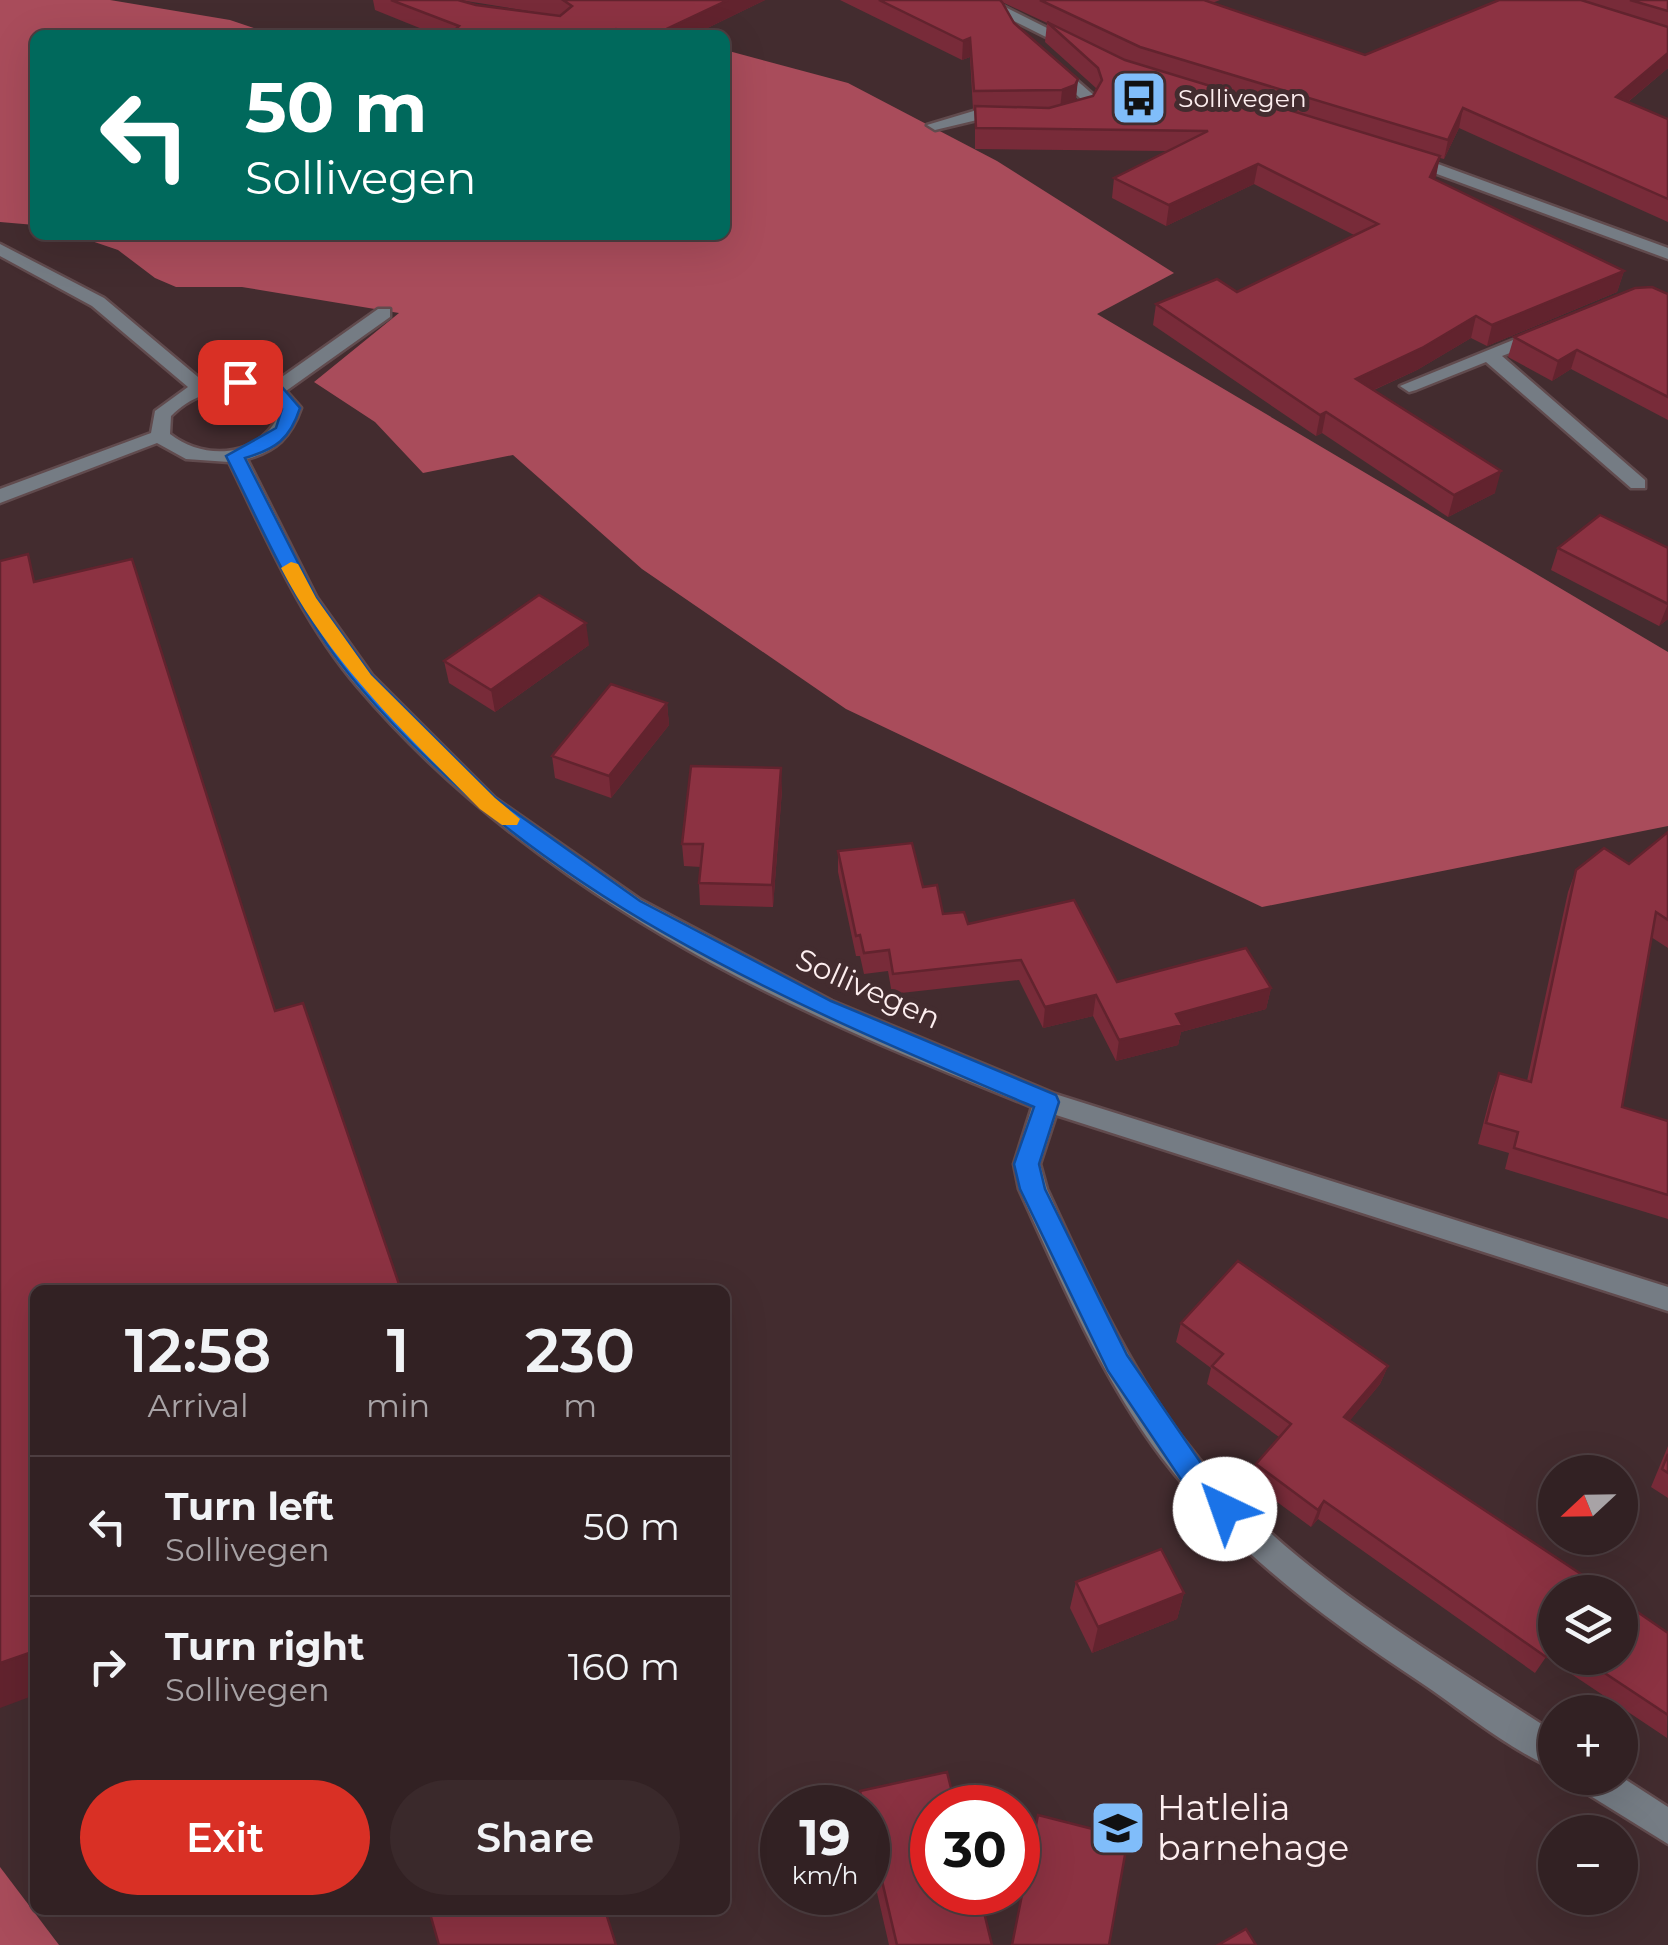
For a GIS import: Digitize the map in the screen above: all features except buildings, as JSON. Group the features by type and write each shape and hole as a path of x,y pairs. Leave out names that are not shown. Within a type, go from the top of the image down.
{"street":[{"path":"979,0 1096,56"},
{"path":"1010,15 1020,36 1089,98 1082,111 1055,120"},
{"path":"934,124 977,115 1017,119"},
{"path":"1396,154 1522,197 1668,254"},
{"path":"0,248 98,302 200,388"},
{"path":"275,390 384,313"},
{"path":"1409,386 1557,328"},
{"path":"1490,356 1638,484"},
{"path":"240,382 275,390 291,408 284,431 254,450 235,456 180,452 160,436 162,414 171,404 200,388 240,382"},
{"path":"0,497 35,480 160,436"},
{"name":"Sollivegen","path":"235,456 307,599 364,680 487,804 632,906 823,1008 1048,1102 1668,1299"},
{"path":"1048,1102 1027,1164 1033,1189 1100,1334 1196,1478 1294,1570 1397,1646 1538,1741"},
{"path":"1619,1795 1668,1828"}],"shaded area":[{"path":"0,0 110,0 230,20 260,30 30,30 30,225 0,222"},
{"path":"730,51 848,83 997,161 1174,273 1097,314 1668,652 1668,826 1262,907 846,709 642,569 513,455 423,473 375,422 314,382 399,313 242,287 176,287 155,278 118,250 89,240 730,240"},
{"path":"0,1867 30,1907 30,1915 36,1915 59,1945 0,1945"}],"slow traffic":[{"path":"291,568 307,599 364,680 487,804 509,819"}],"place":[{"name":"Sollivegen","path":"1139,98"},
{"name":"Hatlelia barnehage","path":"1118,1828"}],"route":[{"path":"240,382 275,390 291,408 284,431 254,450 235,456 307,599 364,680 487,804 632,906 823,1008 1048,1102 1027,1164 1033,1189 1100,1334 1135,1392 1196,1478 1225,1509"}]}
